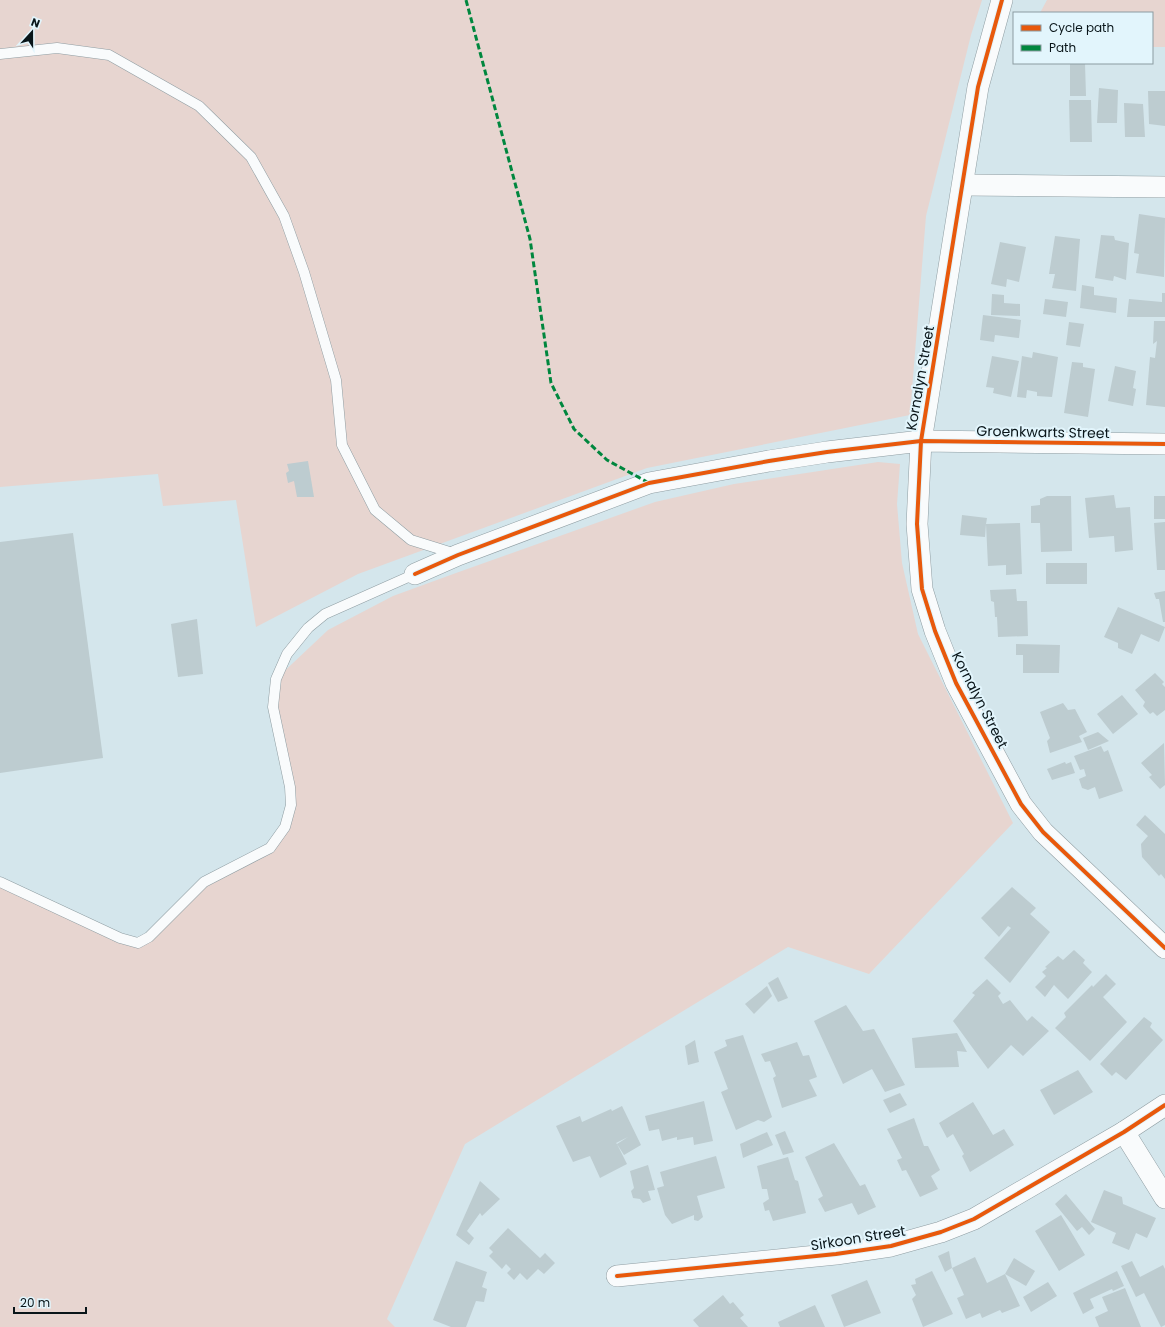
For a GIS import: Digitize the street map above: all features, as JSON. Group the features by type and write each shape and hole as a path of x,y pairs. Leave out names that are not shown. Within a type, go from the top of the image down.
{"street":[{"name":"Kornalyn Street","path":"1002,0 978,87 964,185 920,441 917,524 922,589 935,632 956,682 1026,809 1043,832 1165,948"},
{"path":"964,185 1165,187"},
{"name":"Groenkwarts Street","path":"415,574 458,555 649,483 827,452 920,441 1165,444"},
{"name":"Sirkoon Street","path":"617,1276 836,1254 891,1246 941,1232 974,1219 1124,1132 1165,1105"},
{"path":"1124,1132 1165,1198"}],"lane":[{"path":"0,54 57,48 109,55 199,106 251,157 284,216 304,272 336,380 342,445 375,510 411,540 458,555"},
{"path":"0,882 120,938 138,943 149,937 204,882 270,848 285,827 291,804 290,786 273,707 276,679 287,654 308,628 325,614 415,574"}],"shaded area":[{"path":"0,0 982,0 971,35 926,216 910,415 647,468 358,574 256,627 236,500 163,506 158,474 0,487"},
{"path":"1047,0 1165,0 1165,47 1153,47 1153,12 1041,12"},
{"path":"878,462 900,464 897,504 902,563 918,634 1013,823 869,974 788,947 465,1144 387,1319 395,1327 0,1327 0,882 138,943 190,895 270,848 291,805 279,740 276,679 328,630 393,596 655,502 734,484"}],"building":[{"path":"1070,64 1085,64 1086,96 1070,96"},
{"path":"1099,88 1118,90 1117,123 1097,123"},
{"path":"1148,91 1165,91 1165,126 1149,124"},
{"path":"1069,100 1091,100 1092,142 1070,142"},
{"path":"1124,103 1143,104 1145,137 1125,137"},
{"path":"1139,214 1165,218 1164,277 1136,273 1139,254 1134,253"},
{"path":"1101,235 1114,236 1115,240 1129,243 1126,280 1114,276 1113,281 1095,278"},
{"path":"1055,236 1080,239 1076,291 1052,288 1055,274 1049,274"},
{"path":"1000,242 1026,247 1019,282 1007,279 1006,287 991,284"},
{"path":"1082,285 1094,287 1094,295 1117,298 1116,313 1080,308"},
{"path":"1162,293 1165,293 1165,317 1127,317 1129,299 1162,302"},
{"path":"992,294 1004,295 1004,303 1020,304 1020,316 991,315"},
{"path":"1045,299 1068,302 1066,317 1043,314"},
{"path":"983,315 1021,320 1019,338 995,335 994,342 980,340"},
{"path":"1154,321 1165,321 1165,407 1146,405 1150,357 1155,358 1157,341 1153,344"},
{"path":"1069,322 1084,324 1080,347 1066,345"},
{"path":"1033,352 1058,357 1052,397 1037,396 1037,392 1027,390 1026,398 1017,397 1022,356 1032,358"},
{"path":"992,356 1019,361 1011,397 993,393 994,388 986,387"},
{"path":"1072,362 1083,363 1083,367 1095,369 1088,417 1064,413"},
{"path":"1115,366 1136,371 1133,388 1136,389 1133,406 1108,401"},
{"path":"308,461 314,497 297,497 294,481 288,483 286,473 289,471 287,464"},
{"path":"1114,495 1116,508 1130,507 1133,550 1115,552 1114,536 1089,538 1085,498"},
{"path":"1047,496 1071,496 1072,551 1041,552 1040,523 1031,523 1031,506 1040,505 1040,499"},
{"path":"1154,496 1165,496 1165,519 1154,519"},
{"path":"962,515 987,518 985,537 960,535"},
{"path":"1165,522 1165,570 1157,570 1154,523"},
{"path":"1020,523 1022,574 1006,575 1006,565 988,566 986,524"},
{"path":"73,533 103,758 0,773 0,542"},
{"path":"1046,563 1087,563 1087,584 1046,584"},
{"path":"1016,589 1017,601 1027,601 1028,636 998,637 997,617 995,617 994,602 991,601 990,590"},
{"path":"1165,591 1165,622 1163,622 1159,599 1156,599 1154,593"},
{"path":"1118,607 1165,627 1159,642 1141,634 1132,654 1118,648 1118,643 1104,637"},
{"path":"197,619 203,674 178,677 171,624"},
{"path":"1016,644 1060,645 1059,673 1023,673 1023,655 1016,655"},
{"path":"1155,673 1164,682 1162,684 1165,687 1165,710 1157,716 1153,712 1150,714 1143,706 1145,702 1135,690"},
{"path":"1122,695 1138,714 1113,734 1097,714"},
{"path":"1063,703 1068,710 1075,709 1087,732 1079,736 1082,742 1050,753 1047,741 1050,738 1040,712"},
{"path":"1098,732 1109,741 1088,750 1083,738"},
{"path":"1164,743 1165,785 1160,789 1149,777 1152,775 1141,763"},
{"path":"1101,746 1104,752 1108,750 1123,791 1099,799 1095,787 1088,790 1082,788 1079,779 1086,776 1084,769 1080,770 1074,756"},
{"path":"1065,762 1066,764 1071,762 1075,773 1052,780 1047,769"},
{"path":"1145,815 1165,834 1165,879 1161,874 1159,876 1142,857 1141,844 1148,836 1136,825"},
{"path":"1012,887 1036,908 1030,914 1050,932 1010,983 984,958 1011,928 1008,926 999,937 981,918"},
{"path":"1074,950 1085,960 1083,963 1092,972 1068,999 1054,985 1045,997 1035,987 1046,976 1042,972 1047,968 1045,967 1058,956 1063,960"},
{"path":"1106,974 1116,984 1103,997 1127,1022 1090,1061 1055,1028 1066,1017 1064,1013 1092,985 1093,987"},
{"path":"778,977 788,998 778,1002 768,983"},
{"path":"987,979 1001,993 998,996 1003,1004 1010,1000 1027,1021 1032,1016 1049,1031 1023,1056 1011,1045 988,1069 953,1021 975,995 972,993"},
{"path":"767,986 772,996 754,1014 745,1004"},
{"path":"846,1005 863,1031 874,1029 905,1085 885,1092 872,1069 843,1084 814,1021"},
{"path":"1144,1017 1152,1023 1150,1027 1163,1040 1126,1080 1116,1072 1112,1076 1100,1064"},
{"path":"957,1033 967,1052 957,1051 959,1067 915,1068 912,1038"},
{"path":"743,1035 772,1117 764,1122 758,1120 736,1130 721,1092 728,1089 714,1052 727,1046 725,1040"},
{"path":"695,1040 699,1062 688,1065 685,1046"},
{"path":"797,1042 803,1056 809,1055 817,1077 809,1080 817,1096 782,1108 773,1078 776,1076 770,1061 765,1062 761,1054"},
{"path":"1078,1070 1093,1092 1054,1115 1040,1090"},
{"path":"900,1093 907,1105 890,1113 883,1100"},
{"path":"704,1101 713,1141 694,1145 693,1137 677,1140 677,1137 662,1141 659,1129 649,1131 645,1116"},
{"path":"973,1102 993,1135 1004,1129 1014,1145 970,1172 962,1156 964,1154 953,1134 947,1138 939,1123"},
{"path":"622,1106 641,1145 624,1155 617,1144 627,1164 600,1178 590,1156 573,1162 556,1126 580,1116 582,1122 611,1109 612,1111"},
{"path":"914,1118 924,1146 928,1146 940,1170 931,1176 938,1189 920,1197 906,1170 902,1171 897,1160 902,1158 887,1129"},
{"path":"785,1131 794,1152 783,1155 775,1135"},
{"path":"767,1132 773,1145 743,1158 740,1144"},
{"path":"834,1143 860,1186 865,1184 876,1207 858,1215 852,1203 825,1212 818,1199 823,1196 805,1157"},
{"path":"716,1156 725,1188 697,1196 703,1217 698,1221 694,1220 694,1215 672,1224 665,1215 657,1188 664,1186 660,1172"},
{"path":"788,1157 795,1180 798,1181 806,1213 773,1221 769,1210 765,1211 763,1203 769,1199 767,1189 762,1189 757,1166"},
{"path":"648,1165 655,1190 648,1191 651,1200 643,1203 640,1199 633,1198 631,1191 634,1188 630,1171"},
{"path":"480,1181 500,1199 482,1216 480,1213 467,1231 474,1238 469,1245 456,1235"},
{"path":"1104,1190 1122,1197 1123,1204 1156,1218 1147,1238 1136,1233 1129,1250 1112,1243 1116,1233 1091,1222"},
{"path":"1066,1194 1095,1229 1089,1235 1082,1227 1077,1231 1055,1204"},
{"path":"1061,1215 1085,1255 1059,1271 1035,1231"},
{"path":"508,1228 540,1258 545,1253 555,1263 544,1274 538,1269 527,1280 520,1273 514,1280 507,1273 511,1269 506,1264 502,1269 489,1256 493,1252 489,1248"},
{"path":"949,1251 952,1268 945,1272 938,1256"},
{"path":"975,1257 987,1283 1005,1274 1020,1306 1002,1313 1000,1310 982,1318 980,1313 966,1319 957,1298 964,1295 952,1268"},
{"path":"1014,1258 1035,1271 1026,1286 1005,1274"},
{"path":"456,1261 487,1272 482,1287 487,1289 484,1302 476,1301 466,1327 451,1327 433,1320"},
{"path":"1132,1261 1140,1277 1163,1265 1165,1269 1165,1325 1161,1327 1144,1293 1136,1297 1121,1266"},
{"path":"932,1271 953,1314 923,1327 912,1299 916,1295 911,1285 916,1284 915,1279"},
{"path":"1117,1271 1124,1286 1113,1291 1112,1289 1090,1299 1094,1308 1083,1314 1073,1293"},
{"path":"867,1280 881,1313 844,1327 831,1295"},
{"path":"1048,1282 1057,1296 1031,1312 1023,1297"},
{"path":"1125,1288 1141,1327 1099,1327 1095,1317 1108,1311 1102,1297"},
{"path":"723,1295 730,1304 733,1302 744,1315 740,1318 748,1327 699,1327 693,1320"},
{"path":"815,1305 825,1327 780,1327 778,1322"}],"marked path":[{"path":"466,0 530,239 551,383 574,429 607,460 649,483"}],"cycle path":[{"path":"1002,0 978,87 921,441 917,524 922,589 935,631 956,683 1021,804 1043,832 1165,948"},
{"path":"415,574 458,555 649,483 769,461 827,452 921,441 1165,444"},
{"path":"617,1276 836,1254 891,1246 941,1232 974,1219 1124,1132 1165,1105"}]}
